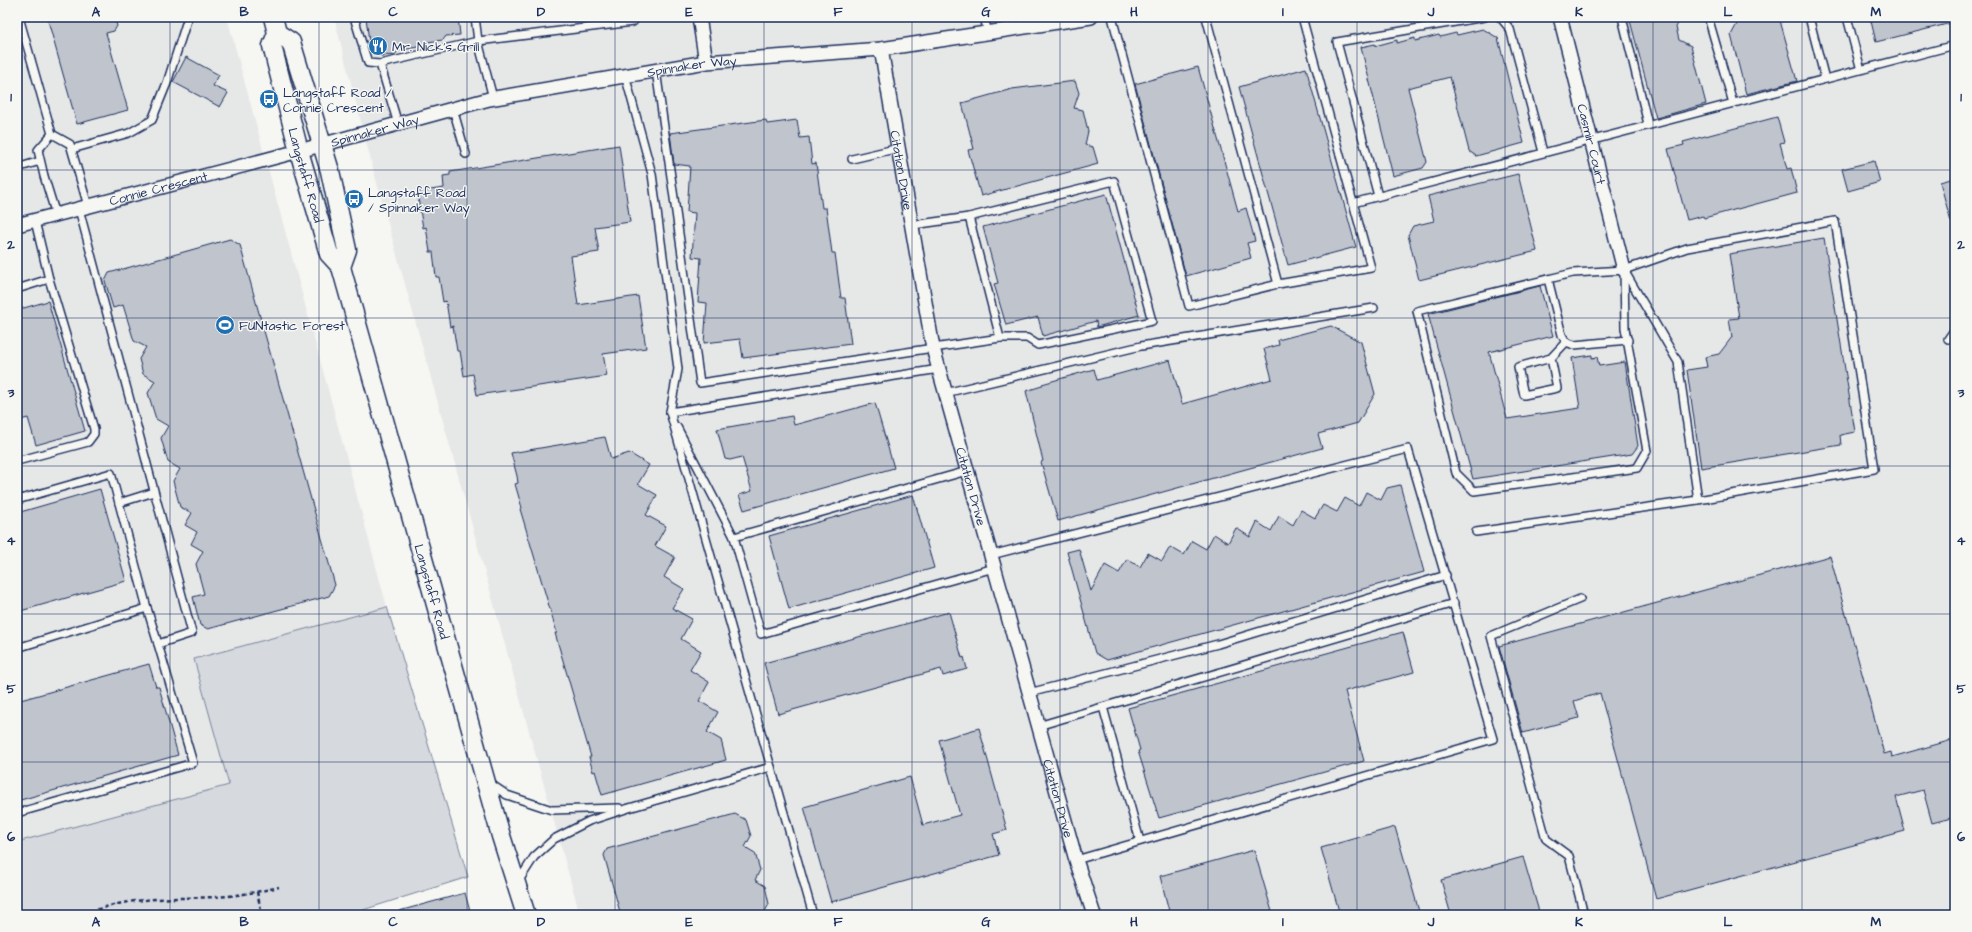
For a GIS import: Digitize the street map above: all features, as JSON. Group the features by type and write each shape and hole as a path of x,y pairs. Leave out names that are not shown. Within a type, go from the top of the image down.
{"main road":[{"name":"Langstaff Road","path":"275,25 291,42 323,145 347,250 341,267"},
{"name":"Langstaff Road","path":"275,25 272,46 299,151 329,254 341,267 486,782 526,915"}],"street":[{"path":"699,17 706,62"},
{"name":"Spinnaker Way","path":"299,151 493,98 625,75 706,62 881,49 1091,17"},
{"name":"Casmir Court","path":"1560,17 1624,270"},
{"name":"Citation Drive","path":"881,49 933,348 1076,860 1094,915"},
{"name":"Connie Crescent","path":"17,225 299,151"}],"lane":[{"path":"19,17 52,134 70,144 72,149 84,208 154,492 192,632 158,644"},
{"path":"72,149 129,133 152,120 167,83 188,17"},
{"path":"354,17 368,63 380,64 478,41 633,22 636,17"},
{"path":"475,17 478,41 493,98"},
{"path":"984,17 988,33"},
{"path":"1112,17 1190,306 1278,284 1371,268 1302,17"},
{"path":"1206,17 1278,284"},
{"path":"1378,196 1337,42 1485,17"},
{"path":"1500,17 1510,29 1543,152"},
{"path":"1622,17 1648,124"},
{"path":"1708,17 1733,103"},
{"path":"1808,17 1825,79"},
{"path":"1847,17 1860,70"},
{"path":"1353,203 1648,124 1955,45"},
{"path":"380,64 398,124"},
{"path":"656,70 700,383 1000,338 1027,338 1038,345 1152,321 1114,181 969,217 912,225"},
{"path":"625,75 652,174 672,323 678,369 670,412 813,915"},
{"path":"453,109 466,154"},
{"path":"52,134 38,150 56,215"},
{"path":"852,160 899,148"},
{"path":"17,168 40,161"},
{"path":"969,217 1000,338"},
{"path":"17,461 88,442 94,434 94,429 49,279 35,221"},
{"path":"1476,532 1698,500 1874,469 1835,221 1687,248 1624,270 1573,273 1417,311 1456,473 1474,491 1637,468 1647,451 1625,328 1624,270"},
{"path":"1624,270 1678,362 1698,500"},
{"path":"17,289 49,279"},
{"path":"1548,279 1562,335 1566,342 1574,345 1628,340"},
{"path":"945,393 1141,346 1374,308"},
{"path":"1948,339 1955,329"},
{"path":"1551,358 1557,388 1524,395 1518,367 1551,358 1566,342"},
{"path":"670,412 939,368"},
{"path":"670,412 734,537 761,634 994,568"},
{"path":"991,555 1408,449 1493,739 1076,860"},
{"path":"734,537 967,471"},
{"path":"17,500 111,473 147,608 193,763 17,813"},
{"path":"119,503 154,492"},
{"path":"1029,693 1218,644 1446,575"},
{"path":"1580,599 1491,636 1546,838 1569,856 1584,915"},
{"path":"1038,726 1454,603"},
{"path":"17,648 147,608"},
{"path":"1103,707 1140,841"},
{"path":"516,884 534,857 554,839 589,822 629,808 771,767"},
{"path":"486,782 508,795 552,810 629,808"}],"path":[{"path":"84,915 129,901 216,897 257,892 279,887"},
{"path":"257,892 262,915"}],"shaded area":[{"path":"17,17 227,17 387,607 194,659 230,785 17,842"},
{"path":"334,17 1955,17 1955,915 580,915 372,165"},
{"path":"387,607 468,877 347,915 17,915 17,842 229,785 194,659"}],"building":[{"path":"47,17 114,17 117,26 114,31 106,33 128,110 77,124"},
{"path":"366,17 458,17 460,35 446,36 443,40 427,42 427,45 398,51 395,55 381,56 369,42"},
{"path":"1629,17 1682,17 1676,27 1679,40 1691,46 1706,104 1656,118"},
{"path":"1736,17 1779,17 1797,81 1746,94 1731,35 1737,24"},
{"path":"1870,17 1955,17 1955,22 1876,42"},
{"path":"1483,29 1498,38 1524,143 1476,156 1469,151 1450,77 1408,88 1427,162 1423,168 1393,176 1361,47 1375,44 1375,46 1397,40 1397,43 1415,38 1415,41 1439,35 1440,37 1456,33 1457,35"},
{"path":"186,57 219,75 213,86 228,93 220,107 173,82"},
{"path":"1198,67 1238,211 1246,208 1255,241 1247,243 1251,258 1186,276 1135,84"},
{"path":"1306,68 1356,247 1288,265 1239,87"},
{"path":"1075,81 1079,93 1074,108 1083,110 1088,131 1085,145 1093,147 1098,164 981,196 968,150 974,149 962,103 1012,89"},
{"path":"1777,117 1784,142 1780,143 1787,169 1791,168 1797,193 1704,218 1703,216 1687,220 1668,149 1684,145 1683,142"},
{"path":"766,120 767,124 797,120 800,138 809,137 812,164 816,163 822,208 826,208 832,253 835,253 841,298 845,298 851,344 743,358 740,339 704,343 707,303 698,302 701,258 692,257 695,213 687,212 690,166 674,164 670,133"},
{"path":"619,145 630,222 595,227 599,252 571,256 578,305 638,296 646,348 603,354 607,376 477,395 473,374 464,376 460,351 457,351 453,326 450,327 446,301 443,302 439,277 436,277 433,252 430,252 426,227 423,228 417,192 444,188 443,176 450,175 450,172"},
{"path":"1874,161 1880,182 1848,191 1842,169"},
{"path":"1518,174 1537,251 1419,280 1408,235 1413,226 1434,221 1428,196"},
{"path":"1955,178 1955,222 1951,222 1940,182"},
{"path":"1106,194 1139,315 1097,327 1096,321 1043,336 1038,317 1006,325 994,284 998,283 983,227"},
{"path":"1824,238 1855,432 1840,435 1841,445 1701,468 1687,370 1707,367 1705,357 1719,354 1732,337 1729,319 1739,318 1729,254"},
{"path":"230,239 240,245 335,585 329,596 208,629 200,625 193,597 204,594 196,564 203,551 191,544 197,532 185,525 192,513 180,507 173,481 180,469 168,462 161,438 168,426 156,419 148,393 155,381 143,374 139,359 146,347 134,341 123,305 113,308 105,281 109,273"},
{"path":"1540,286 1553,336 1489,352 1507,419 1580,408 1572,358 1592,355 1592,358 1597,357 1599,366 1625,362 1638,446 1632,454 1473,479 1428,314"},
{"path":"48,301 85,431 36,445 28,418 17,421 17,310"},
{"path":"1331,326 1361,342 1375,394 1358,423 1318,434 1322,448 1058,521 1041,462 1043,461 1026,391 1042,386 1042,384 1094,369 1097,380 1170,360 1182,404 1272,379 1264,349 1279,345 1278,340"},
{"path":"875,403 894,468 744,510 739,495 752,491 742,457 730,460 725,459 717,429 792,416 794,425"},
{"path":"605,437 611,459 629,453 649,465 638,484 657,495 646,515 666,526 655,546 675,557 664,577 684,589 672,608 692,619 681,639 701,651 690,670 709,682 699,701 718,712 707,732 721,740 726,760 602,795 595,771 593,772 589,757 591,757 555,633 557,633 520,509 522,508 515,484 518,483 517,476 511,453"},
{"path":"1400,485 1424,572 1107,660 1095,653 1067,552 1079,549 1091,591 1105,565 1119,573 1127,559 1140,567 1148,553 1162,561 1170,547 1184,555 1192,541 1206,549 1214,534 1228,543 1236,528 1250,537 1257,522 1271,531 1279,516 1293,525 1301,510 1315,518 1323,505 1337,512 1345,498 1359,506 1366,492 1381,500 1387,488"},
{"path":"100,489 126,581 17,612 17,513"},
{"path":"913,495 934,568 789,609 769,536"},
{"path":"1830,556 1884,754 1891,752 1892,757 1952,740 1955,753 1955,817 1932,823 1923,790 1896,797 1905,831 1656,899 1600,693 1574,701 1579,718 1523,733 1499,646"},
{"path":"949,612 962,658 964,657 967,669 943,676 941,669 778,714 764,663"},
{"path":"1403,632 1414,672 1345,691 1364,761 1159,818 1138,751 1140,750 1128,708"},
{"path":"149,664 156,687 159,687 178,755 17,801 17,701"},
{"path":"979,728 1007,830 993,834 999,855 831,902 804,807 910,777 923,825 960,815 939,740"},
{"path":"735,814 746,820 751,836 745,847 755,853 760,870 755,880 765,886 769,904 763,915 625,915 620,912 604,855 607,849"},
{"path":"1395,827 1420,915 1340,915 1321,848"},
{"path":"1254,850 1273,915 1170,915 1160,876"},
{"path":"1523,857 1540,915 1451,915 1441,880"},
{"path":"465,893 471,915 399,915 399,911"}],"place":[{"name":"Mr. Nick's Grill","path":"378,46"},
{"name":"Langstaff Road / Connie Crescent","path":"269,99"},
{"name":"Langstaff Road / Spinnaker Way","path":"354,199"},
{"name":"FUNtastic Forest","path":"225,325"}]}
